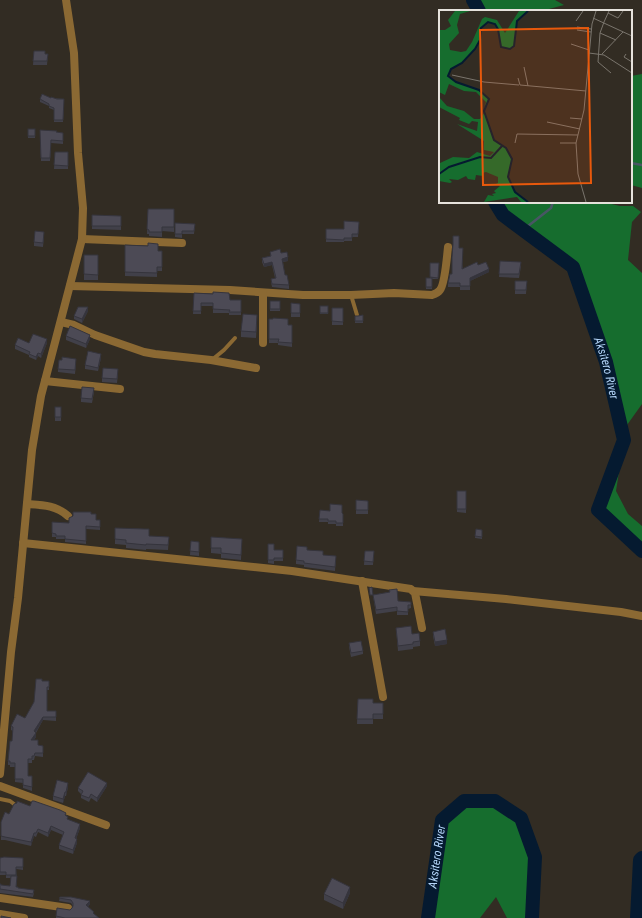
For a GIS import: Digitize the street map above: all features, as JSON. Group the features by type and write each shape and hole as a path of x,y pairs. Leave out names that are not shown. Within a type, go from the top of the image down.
{"street":[{"path":"0,774 32,450 45,381 82,239 83,208 76,130 74,60 66,0"},
{"path":"82,239 182,243"},
{"path":"70,286 230,290 303,295 394,293 432,295 437,293 442,285 448,248"},
{"path":"263,293 263,343"},
{"path":"60,322 74,325 95,335 144,352 211,360 256,368"},
{"path":"45,381 120,389"},
{"path":"27,504 58,508 68,516"},
{"path":"23,543 292,571 411,589 413,591 506,599 621,612 642,616"},
{"path":"362,581 383,697"},
{"path":"413,591 415,593 422,628"},
{"path":"0,786 106,825"},
{"path":"0,898 68,908"},
{"path":"0,914 24,918"}],"lane":[{"path":"351,295 358,315"},
{"path":"211,360 224,350 235,338"},
{"path":"0,799 10,801 14,804"}],"green space":[{"path":"473,0 555,0 564,5 549,10 478,10"},
{"path":"642,74 642,188 632,185 632,76"},
{"path":"496,203 607,203 620,206 633,206 641,212 632,222 628,260 642,273 642,404 622,432 573,268 503,215"},
{"path":"624,440 616,491 628,514 642,526 642,551 598,510"},
{"path":"464,801 495,801 521,818 535,857 532,918 507,918 496,897 480,918 428,918 442,820"},
{"path":"642,858 642,918 637,918 640,860"}],"building":[{"path":"34,51 45,51 45,54 48,54 47,61 33,61"},
{"path":"42,94 51,98 64,99 63,120 54,120 54,108 40,99"},
{"path":"28,129 35,129 35,136 28,136"},
{"path":"40,130 57,131 56,132 63,133 63,141 51,140 50,158 41,158"},
{"path":"55,152 68,152 68,166 54,165"},
{"path":"148,209 174,209 174,227 162,227 162,232 149,232 147,229"},
{"path":"92,215 121,216 121,226 92,226"},
{"path":"344,221 359,222 358,234 352,234 352,238 344,238 344,240 326,239 326,229 344,229"},
{"path":"175,223 195,224 194,231 182,231 182,234 175,234"},
{"path":"35,231 44,232 43,243 34,242"},
{"path":"453,236 459,236 459,248 463,248 462,269 477,262 478,265 486,262 489,269 470,278 470,286 460,286 460,283 448,283 450,274 452,274"},
{"path":"148,243 158,244 158,251 162,251 162,267 157,267 157,273 125,272 125,245 148,246"},
{"path":"280,249 281,253 287,252 288,257 282,259 285,275 287,275 289,285 272,284 271,279 276,278 272,262 264,264 262,258 271,256 270,252"},
{"path":"84,255 98,255 98,275 84,274"},
{"path":"500,261 521,262 519,274 499,274"},
{"path":"430,263 439,263 438,278 430,277"},
{"path":"426,278 432,278 432,287 426,287"},
{"path":"515,281 527,281 526,290 515,290"},
{"path":"213,292 229,293 230,300 241,300 241,312 229,312 230,310 213,309 213,303 201,303 201,311 193,311 194,293 213,294"},
{"path":"270,301 280,301 280,309 270,309"},
{"path":"291,303 300,304 300,313 291,313"},
{"path":"320,306 328,306 328,313 320,313"},
{"path":"78,307 88,307 82,319 74,316"},
{"path":"332,308 343,308 343,322 332,321"},
{"path":"243,314 257,315 256,332 241,331"},
{"path":"363,315 363,321 355,321 355,316"},
{"path":"269,319 288,319 288,325 292,325 292,343 278,342 279,339 269,339"},
{"path":"70,326 90,335 86,344 66,336"},
{"path":"33,334 47,339 41,354 38,353 36,357 29,354 30,352 15,345 18,338 29,343"},
{"path":"88,351 101,354 98,368 85,365"},
{"path":"62,357 76,359 75,370 58,369 59,360 62,360"},
{"path":"103,368 118,369 117,379 102,378"},
{"path":"82,387 94,388 92,399 81,398"},
{"path":"55,407 61,407 61,417 55,417"},
{"path":"457,491 466,491 466,509 457,509"},
{"path":"356,500 368,501 368,510 356,510"},
{"path":"330,504 342,505 343,523 328,521 328,519 319,519 320,510 330,511"},
{"path":"73,512 91,512 91,514 96,514 96,520 100,520 100,527 86,526 86,541 65,539 65,536 56,536 56,534 52,533 52,522 69,523 69,518 73,516"},
{"path":"115,528 149,529 149,536 169,537 168,545 126,543 126,540 115,539"},
{"path":"476,529 482,530 482,537 475,536"},
{"path":"211,537 242,539 241,555 221,553 221,548 211,548"},
{"path":"191,541 199,542 199,552 190,551"},
{"path":"268,544 274,544 274,550 283,550 283,558 268,560"},
{"path":"297,546 307,547 307,550 323,551 323,555 336,556 335,567 304,563 304,561 296,560"},
{"path":"365,551 374,551 373,562 364,561"},
{"path":"372,587 373,595 370,595 369,588"},
{"path":"397,589 398,601 411,602 411,605 408,605 408,612 397,611 397,607 376,610 373,595 390,592 389,590"},
{"path":"411,626 412,634 419,633 420,641 413,642 413,644 398,646 396,628"},
{"path":"445,629 447,640 435,642 433,632"},
{"path":"361,641 363,651 351,653 349,643"},
{"path":"36,679 49,681 49,687 47,687 47,711 56,711 56,717 43,717 34,731 36,733 31,740 38,740 38,745 43,746 43,753 35,753 34,756 32,756 32,759 28,759 28,776 32,776 32,787 23,785 23,779 15,779 15,763 10,763 10,761 8,761 10,741 12,741 13,727 11,726 17,714 25,718 34,702"},
{"path":"358,699 373,699 373,703 383,703 383,714 373,714 373,719 357,719"},
{"path":"88,772 107,783 97,798 91,794 89,798 81,795 83,791 78,788"},
{"path":"57,780 68,783 63,799 53,796"},
{"path":"17,801 30,806 32,801 34,801 60,810 66,813 65,815 68,817 67,819 80,824 73,850 59,845 64,832 51,826 48,833 38,829 36,833 34,833 31,842 1,836 1,822 5,812 9,814"},
{"path":"0,858 23,858 23,867 16,867 16,875 6,875 6,872 0,872"},
{"path":"11,876 17,876 16,887 34,890 33,894 0,889 0,884 10,886"},
{"path":"332,878 350,887 343,903 324,894"},
{"path":"71,897 90,901 86,905 99,918 65,918 56,916 57,908 70,910 73,906 71,900 59,898"}],"waterway":[{"name":"Aksitero River","path":"473,0 478,10"},
{"path":"632,163 642,165"},
{"name":"Aksitero River","path":"496,203 503,215 573,267 606,362 624,440 598,510 642,551"},
{"path":"523,230 551,208 553,203"},
{"name":"Aksitero River","path":"428,918 442,820 464,801 495,801 521,818 535,857 532,918"},
{"name":"Aksitero River","path":"637,918 640,860 642,858"}]}
